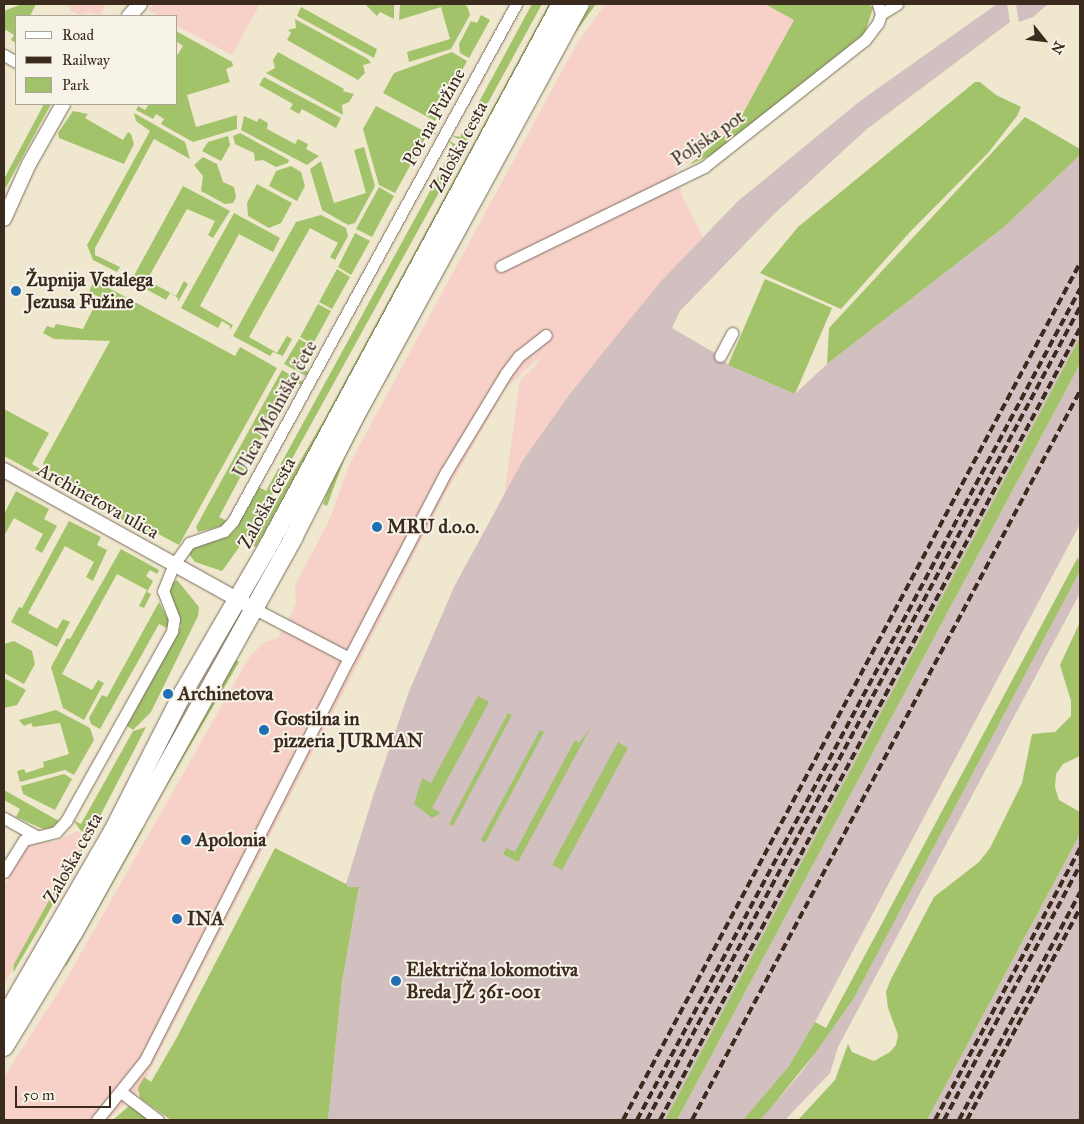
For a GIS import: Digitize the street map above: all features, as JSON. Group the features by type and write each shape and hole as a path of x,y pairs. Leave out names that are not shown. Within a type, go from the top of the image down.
{"main road":[{"name":"Zaloška cesta","path":"4,1019 61,924 184,693 561,4"},
{"name":"Zaloška cesta","path":"4,1047 74,932 253,608 580,4"}],"street":[{"path":"130,15 140,4"},
{"name":"Pot na Fužine","path":"384,246 516,4"},
{"name":"Poljska pot","path":"501,266 704,166 865,40 878,23 879,9 897,4"},
{"path":"4,55 15,61"},
{"path":"4,219 29,164 62,105"},
{"name":"Ulica Molniške čete","path":"174,564 189,543 224,531 233,521 384,246"},
{"path":"720,356 732,333"},
{"path":"97,1120 121,1092 150,1051 349,658 446,472 506,373 519,356 546,335"},
{"name":"Archinetova ulica","path":"4,470 253,608"},
{"path":"4,872 20,844 36,836 50,835 61,828 174,627 163,591 174,564"},
{"path":"253,608 349,658"},
{"path":"4,818 36,836"},
{"path":"121,1092 158,1120"}],"shaded area":[{"path":"68,4 106,4 100,15 90,13 80,15 70,10"},
{"path":"154,4 260,4 232,55 178,26 178,15 158,15 148,10"},
{"path":"605,4 765,4 794,20 736,126 675,172 682,196 703,237 663,279 569,395 523,460 504,496 520,380 539,362 536,360 506,388 444,496 138,1093 107,1120 4,1120 4,1077 64,983 250,656 265,642 278,638 296,604 295,585 329,521 350,463 576,45"},
{"path":"997,4 1007,4 1010,22 867,129 774,214 680,311 672,328 720,356 728,365 795,394 827,364 1004,227 1080,155 1080,337 665,1120 328,1120 342,982 359,888 347,887 346,884 373,796 410,689 454,587 523,460 569,395 663,279 737,202 860,101"},
{"path":"1016,4 1048,4 1033,17 1019,22"},
{"path":"1080,364 1080,524 805,1041 789,1066 743,1120 677,1120"},
{"path":"1080,571 1080,593 838,1047 830,1073 785,1120 760,1120 800,1074 854,998"},
{"path":"95,826 84,847 72,860 4,984 4,887 24,849 38,843 54,842 78,831 81,834"},
{"path":"1080,834 1080,1120 927,1120"}],"green space":[{"path":"22,4 36,4 30,15 15,15 15,42 11,40 14,35 6,30 4,32 4,11"},
{"path":"365,4 394,4 394,19 380,12 377,16"},
{"path":"462,4 467,6 470,15 451,49 409,62 407,52 450,39 441,7 399,20 400,5"},
{"path":"532,4 542,4 466,143 451,135 460,137"},
{"path":"549,4 554,4 327,422 256,547 251,545 324,420"},
{"path":"592,4 596,4 568,43 364,420 345,457 327,506 323,504 337,467 575,26"},
{"path":"765,4 869,4 873,8 865,33 714,154 689,165 736,126 794,20"},
{"path":"301,7 377,49 374,58 297,16"},
{"path":"481,15 490,20 469,58 460,53 459,44 471,21 477,23"},
{"path":"295,19 368,59 371,63 363,65 365,73 358,80 287,40 291,33 288,30 296,28"},
{"path":"178,32 232,62 233,66 226,69 230,82 187,95 196,127 237,115 237,129 193,142 161,124 164,119 156,114 153,119 136,110 138,106 145,110 148,105 178,105 178,54 183,46 178,42"},
{"path":"278,52 344,89 343,91 354,94 349,102 342,105 343,115 266,73 275,68 273,60"},
{"path":"452,52 467,61 435,121 383,93 394,73"},
{"path":"264,77 341,118 336,128 302,109 299,114 290,109 293,104 259,85"},
{"path":"975,82 980,82 996,95 1021,107 1017,116 988,153 910,232 841,309 760,273 798,227"},
{"path":"43,105 50,105 4,191 4,179"},
{"path":"376,106 424,131 426,128 438,135 428,133 395,193 379,185 363,129"},
{"path":"73,111 88,114 85,118 123,140 128,132 131,134 134,144 124,164 59,138 58,133"},
{"path":"134,113 185,142 190,159 154,139 95,248 95,255 120,267 117,272 93,260 87,245 150,131 136,121"},
{"path":"244,116 257,122 259,118 268,123 267,129 295,144 298,139 308,144 306,149 319,156 307,165 241,130"},
{"path":"1025,117 1080,149 1080,155 1004,227 827,364 829,328"},
{"path":"240,133 289,160 288,163 276,167 263,160 255,161 254,153 235,144 233,136"},
{"path":"228,136 230,145 221,161 202,151 208,142"},
{"path":"448,140 463,149 256,524 222,571 195,562 189,554 190,549 229,536 236,529 259,487 266,491 454,147"},
{"path":"364,147 375,186 355,223 348,225 322,210 310,169 321,161 334,203 366,193 354,150"},
{"path":"203,157 217,164 223,182 234,187 236,197 233,203 225,204 201,191 203,176 194,165"},
{"path":"291,166 301,172 305,186 297,201 269,186 276,171"},
{"path":"257,184 292,203 281,223 269,228 248,216 247,203"},
{"path":"183,186 230,211 213,238 208,235 215,221 187,209 147,280 176,296 184,281 188,284 178,302 178,298 170,293 166,300 131,281"},
{"path":"379,187 394,196 372,237 356,229"},
{"path":"234,213 280,238 273,252 239,234 200,306 233,325 230,330 230,326 222,321 218,328 181,308"},
{"path":"321,215 346,228 348,236 335,260 330,257 338,243 310,228 249,337 277,353 287,336 292,339 283,356 273,352 270,356 233,336 296,222"},
{"path":"355,233 370,241 351,275 338,267"},
{"path":"337,269 350,277 332,309 319,302"},
{"path":"765,279 832,308 795,394 728,365"},
{"path":"94,280 235,356 240,347 277,368 179,545 151,530 148,534 4,456 4,409 49,433 32,464 45,472 43,463 110,341 54,339 43,333 47,326 54,328 56,324 83,329 99,297 89,292"},
{"path":"318,304 331,311 313,344 300,337"},
{"path":"1080,337 1080,364 677,1120 665,1120"},
{"path":"299,339 312,346 300,367 308,372 306,376 284,364"},
{"path":"282,370 303,382 301,385 293,381 269,423 219,517 227,521 221,526 198,532 196,527"},
{"path":"16,491 49,509 44,519 57,526 42,553 35,549 43,534 14,518 4,536 4,514"},
{"path":"69,521 101,537 97,545 107,550 93,581 86,577 94,562 65,546 28,613 57,629 63,619 70,622 57,647 11,622 19,607 22,608"},
{"path":"121,549 159,570 157,574 150,570 146,576 153,581 147,592 151,594 144,608 139,606 147,590 117,574 62,674 92,690 98,680 104,683 84,720 63,708 51,667 67,638 70,639"},
{"path":"1078,557 1080,571 854,998 816,1052 760,1120 743,1120 789,1066 815,1022 826,1028"},
{"path":"177,580 199,607 198,616 151,712 133,730 126,725 181,626 170,592 172,583"},
{"path":"159,602 170,623 167,628 159,624 100,729 91,724 89,718 102,695 107,697"},
{"path":"1080,622 1080,756 1063,764 1056,774 1055,787 1059,800 1080,812 1080,834 927,1120 798,1120 835,1080 848,1044 852,1052 874,1061 890,1052 896,1045 898,1035 888,1008 886,992 890,981 934,897 979,862 990,848 1022,783 1032,734 1055,732 1071,716 1071,701 1060,665"},
{"path":"14,641 32,651 35,664 24,684 4,673 4,644"},
{"path":"234,659 239,662 152,811 154,802"},
{"path":"4,678 26,690 17,705 4,708"},
{"path":"478,696 489,702 432,808 441,813 432,818 414,804 422,778 431,783"},
{"path":"56,710 90,728 94,740 74,775 65,770 20,782 17,771 24,769 26,773 44,767 43,762 69,754 60,723 33,727 31,723 24,726 19,720"},
{"path":"508,713 512,715 453,826 449,824"},
{"path":"146,727 95,826 85,832 81,831 73,820 81,824 133,731"},
{"path":"591,727 518,862 503,854 506,848 515,852 575,740 579,743"},
{"path":"540,730 544,732 485,843 481,840"},
{"path":"618,742 628,748 562,870 552,865"},
{"path":"64,774 72,779 55,810 23,794 21,786"},
{"path":"4,790 59,821 52,827 43,829 16,817 20,809 4,800"},
{"path":"141,829 143,829 66,966 65,963"},
{"path":"84,847 13,973 14,964 74,855"},
{"path":"275,848 346,884 348,887 359,887 342,982 328,1120 171,1120 140,1098 138,1088 144,1077 151,1082 176,1039"},
{"path":"129,1106 137,1110 150,1120 113,1120"}],"railway":[{"path":"623,1120 1080,263"},
{"path":"637,1120 1080,289"},
{"path":"647,1120 1080,307"},
{"path":"660,1120 1080,328"},
{"path":"692,1120 1080,391"},
{"path":"935,1120 1080,848"},
{"path":"944,1120 1080,865"},
{"path":"959,1120 1080,892"},
{"path":"967,1120 1080,908"}],"place":[{"name":"Župnija Vstalega Jezusa Fužine","path":"16,291"},
{"name":"MRU d.o.o.","path":"377,527"},
{"name":"Archinetova","path":"168,694"},
{"name":"Gostilna in pizzeria JURMAN","path":"264,730"},
{"name":"Apolonia","path":"186,840"},
{"name":"INA","path":"177,919"},
{"name":"Električna lokomotiva Breda JŽ 361-001","path":"396,981"}]}
